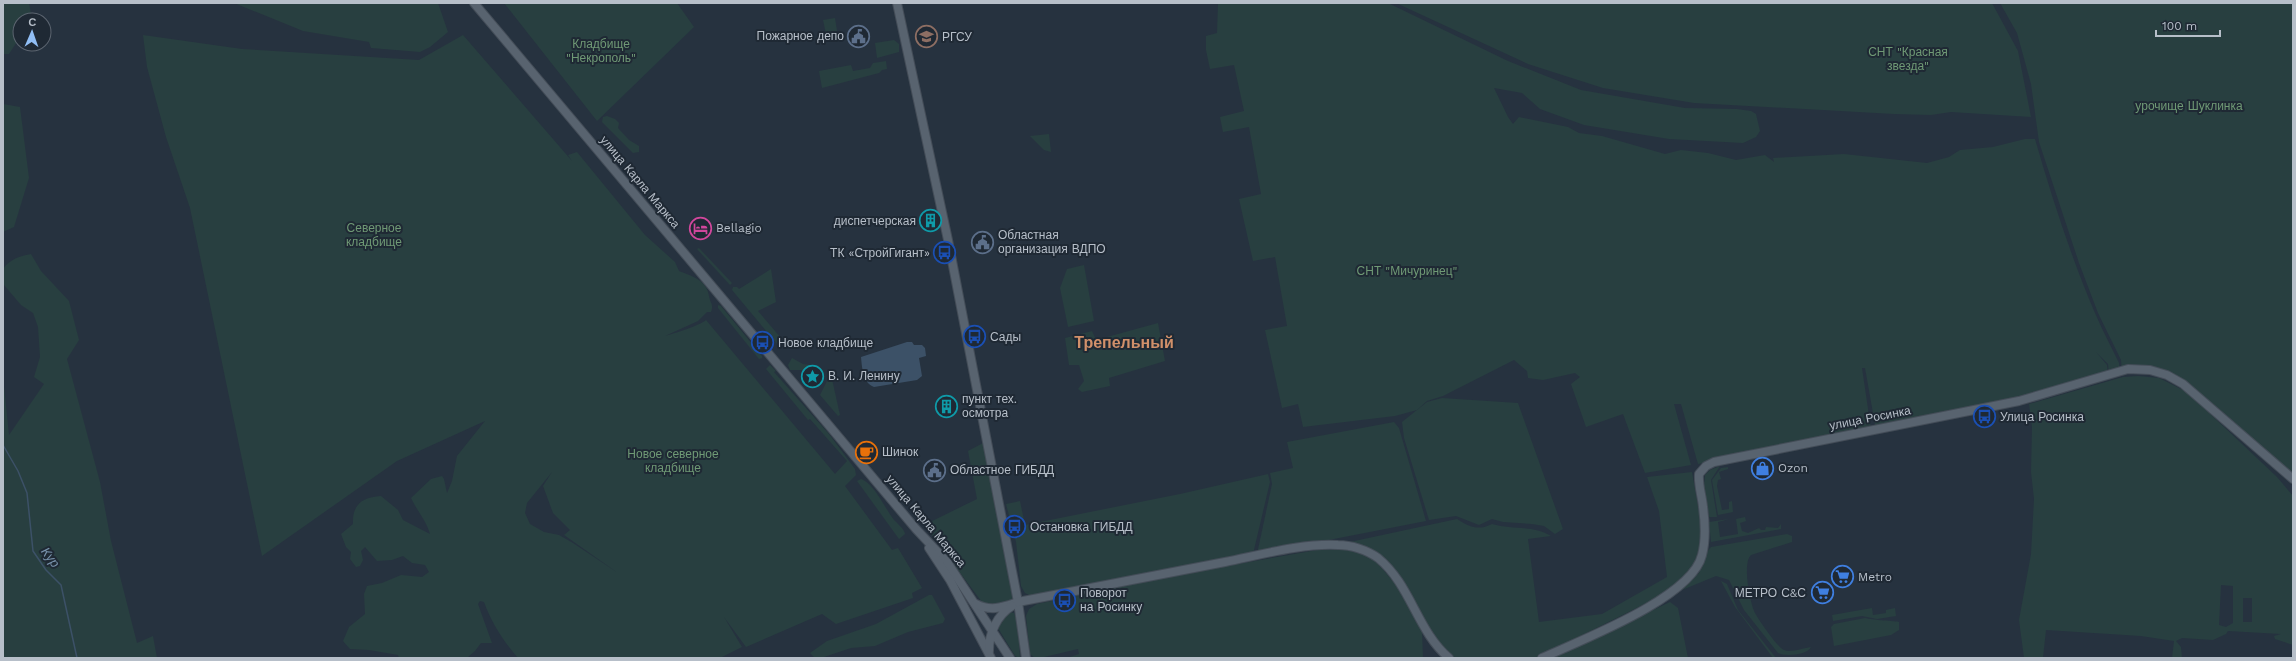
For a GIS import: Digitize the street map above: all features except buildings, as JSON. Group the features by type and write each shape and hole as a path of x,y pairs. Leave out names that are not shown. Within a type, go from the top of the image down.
{"main road":[{"name":"улица Карла Маркса","path":"474,3 916,529 947,562 976,604 1010,658"},
{"path":"897,3 948,240 1018,602 1023,654 1026,658"},
{"name":"улица Росинка","path":"1542,658 1660,601 1692,574 1702,556 1704,546 1704,521 1698,479 1702,470 1710,464 2038,396 2120,371 2136,369 2150,370 2167,375 2183,384 2293,479"},
{"path":"916,529 950,580 990,655"},
{"path":"976,604 990,609 1018,602 1251,557 1310,547 1339,545 1368,552 1385,566 1405,591 1426,632 1449,658"},
{"path":"990,655 993,630 1003,612 1018,602"}],"green space":[{"path":"3,3 29,3 31,12 12,12 12,49 9,54 3,54"},
{"path":"234,3 438,3 448,32 430,47 420,52 371,48 369,42 303,31"},
{"name":"Кладбище \"Некрополь\"","path":"504,3 677,3 694,27 597,121"},
{"name":"СНТ \"Мичуринец\"","path":"1218,3 1388,3 1508,61 1581,90 1685,108 1737,109 1751,111 1756,114 1760,131 1756,137 1743,143 1669,139 1584,125 1540,109 1522,93 1494,88 1513,124 1519,117 1568,127 1579,133 1602,136 1665,154 1681,150 1708,153 1736,160 1765,155 1774,162 1773,158 1844,154 1927,163 1949,157 1960,150 1993,147 2025,139 2035,139 2070,249 2086,292 2119,363 2120,371 2109,374 2108,364 2096,352 2107,365 2108,374 2032,397 1876,430 1865,368 1862,368 1871,429 1698,464 1681,404 1674,404 1691,465 1645,473 1623,414 1586,427 1571,384 1580,377 1575,373 1543,380 1528,378 1527,371 1514,360 1443,396 1427,401 1417,410 1395,416 1303,427 1298,404 1282,408 1265,330 1287,326 1275,257 1253,261 1239,199 1261,194 1249,127 1223,132 1220,117 1244,111 1234,65 1210,69 1206,50 1206,36 1217,33"},
{"name":"СНТ \"Красная звезда\"","path":"1396,3 1992,3 2018,51 2031,117 1951,112 1931,115 1894,114 1694,103 1603,88 1528,64"},
{"name":"урочище Шуклинка","path":"2000,3 2293,3 2293,475 2218,408 2184,383 2170,375 2122,372 2121,360 2098,313 2079,263 2039,142 2031,84 2017,33"},
{"path":"835,18 838,37 827,39 823,20"},
{"path":"143,35 242,49 419,60 463,35 572,161 568,155 577,152 645,235 675,262 679,271 694,277 705,286 712,305 711,312 707,312 698,321 665,336 693,327 706,320 835,474 847,461 810,419 808,420 766,369 770,365 776,371 774,372 829,434 855,469 856,475 845,486 892,550 898,548 922,588 912,593 913,598 836,624 822,614 746,647 724,617 742,647 720,658 518,658 498,632 484,602 480,601 478,604 492,643 481,643 468,657 399,658 398,655 369,650 350,649 343,641 349,627 365,614 364,594 367,586 382,583 401,575 422,577 429,572 425,565 412,563 403,556 392,560 377,561 365,547 361,551 363,560 360,566 356,567 350,559 351,552 346,547 341,534 353,524 354,511 364,500 381,496 398,510 403,520 430,534 411,498 431,479 442,476 447,493 452,481 457,456 485,421 397,461 262,556 190,208 166,137 147,67","holes":["552,472 543,486 553,513 570,530 564,535 618,573 559,535 544,532 530,524 525,513 527,503"]},
{"path":"894,40 899,44 899,52 877,58 875,43"},
{"path":"886,61 887,69 882,70 879,73 822,88 819,71 851,65 853,71 870,68 873,63"},
{"path":"3,104 20,107 29,178 14,227 3,232"},
{"path":"607,116 615,119 619,123 618,128 629,140 639,146 639,152 633,153 602,122 603,117"},
{"path":"1049,134 1051,152 1044,150 1030,136"},
{"path":"699,248 732,283 730,285 697,249"},
{"path":"31,254 41,271 69,301 79,340 67,359 100,482 111,541 137,643 153,636 157,658 3,658 3,376 9,435 44,384 34,377 40,357 38,327 33,313 21,305 4,285 3,269 16,258"},
{"path":"1084,265 1094,321 1068,327 1060,288 1067,269"},
{"path":"771,269 776,302 758,311 781,338 781,345 777,344 732,290 733,287 737,287 739,289"},
{"path":"718,305 721,306 762,356 762,358 759,359 718,308"},
{"path":"1158,323 1165,361 1109,378 1110,386 1082,392 1078,389 1084,381 1079,365 1069,365 1065,338 1092,331 1096,340"},
{"path":"792,358 803,364 817,366 816,370 790,370 788,365"},
{"path":"2138,376 2159,378 2187,392 2277,477 2293,496 2293,645 2275,639 2274,636 2281,634 2228,631 2226,634 2213,640 2182,638 2176,641 2181,647 2182,658 2172,658 2174,641 2141,636 2046,630 2043,658 2024,658 2019,620 2031,554 2034,499 2031,472 2032,427 2029,404 2123,377","holes":["2221,585 2233,586 2233,623 2226,627 2219,625","2243,598 2252,598 2252,622 2243,622"]},
{"path":"828,379 832,379 840,415 838,416 820,395"},
{"path":"1442,398 1518,403 1563,529 1555,534 1544,526 1503,522 1492,519 1479,525 1456,516 1429,520 1404,438 1402,422 1427,402"},
{"path":"1394,422 1399,428 1426,521 1257,554 1272,484 1270,473 1293,468 1287,442"},
{"path":"983,443 1013,599 1010,602 985,606 924,525 977,499 968,451"},
{"path":"1720,466 1711,480 1717,517 1709,517 1704,486 1705,475 1710,470"},
{"path":"1728,467 1728,469 1719,472 1721,479 1718,480 1717,486 1722,510 1729,509 1729,502 1732,501 1733,512 1718,515 1712,480 1721,468"},
{"path":"1692,472 1701,523 1699,550 1693,566 1671,591 1536,658 1453,658 1442,649 1428,629 1408,589 1391,566 1345,543 1457,519 1478,528 1492,524 1537,530 1551,536 1528,539 1539,622 1602,614 1667,577 1659,511 1647,477"},
{"path":"1268,474 1270,482 1253,554 1033,597 1025,593 1021,586 1016,542 1006,504 1020,501 1025,525 1180,494"},
{"path":"861,479 871,486 894,520 904,531 905,534 899,539 857,481"},
{"path":"1745,517 1746,521 1740,523 1742,531 1748,533 1759,528 1761,530 1765,530 1766,527 1778,528 1781,524 1781,529 1711,542 1709,522 1729,519 1718,522 1720,537 1738,534 1736,519"},
{"path":"1787,534 1792,536 1792,542 1751,555 1748,559 1747,574 1749,592 1755,613 1777,644 1787,651 1811,647 1806,652 1791,655 1778,653 1744,610 1729,580 1716,576 1682,590 1699,573 1706,553 1711,547"},
{"path":"1345,549 1365,554 1374,559 1403,593 1422,631 1423,658 1067,658 1079,654 1078,649 1040,658 1035,658 1030,654 1026,616 1029,609 1037,604 1175,575 1317,550"},
{"path":"1721,581 1727,584 1738,610 1776,658 1773,658 1735,607"},
{"path":"929,595 932,595 945,619 943,623 908,632 875,646 851,648 821,658 815,658 810,653 827,641 876,624"},
{"path":"1670,602 1678,608 1688,658 1552,658"},
{"path":"1872,608 1873,615 1886,613 1886,610 1895,608 1896,616 1877,619 1862,616 1833,621 1832,615"},
{"path":"1009,612 1014,613 1018,624 1020,658 1015,656 998,628"},
{"path":"1865,618 1899,622 1899,630 1891,635 1834,646 1831,627 1834,624"}],"water":[{"path":"907,342 912,342 914,345 922,345 925,348 926,356 919,358 922,376 917,380 874,387 870,385 865,379 861,357"}],"waterway":[{"name":"Кур","path":"3,445 18,471 27,493 33,551 46,570 61,585 77,658"}],"place":[{"name":"Пожарное депо","path":"859,36"},
{"name":"РГСУ","path":"926,37"},
{"name":"диспетчерская","path":"931,221"},
{"name":"Bellagio","path":"701,228"},
{"name":"Областная организация ВДПО","path":"983,242"},
{"name":"ТК «СтройГигант»","path":"945,253"},
{"name":"Сады","path":"974,337"},
{"name":"Новое кладбище","path":"763,343"},
{"name":"В. И. Ленину","path":"813,376"},
{"name":"пункт тех. осмотра","path":"947,406"},
{"name":"Улица Росинка","path":"1985,417"},
{"name":"Шинок","path":"866,452"},
{"name":"Ozon","path":"1763,468"},
{"name":"Областное ГИБДД","path":"935,470"},
{"name":"Остановка ГИБДД","path":"1015,527"},
{"name":"Metro","path":"1842,577"},
{"name":"МЕТРО С&С","path":"1822,593"},
{"name":"Поворот на Росинку","path":"1064,600"}],"district":[{"name":"Трепельный","path":"1124,342"}],"park label":[{"name":"Северное кладбище","path":"374,235"},
{"name":"Новое северное кладбище","path":"673,461"}]}
